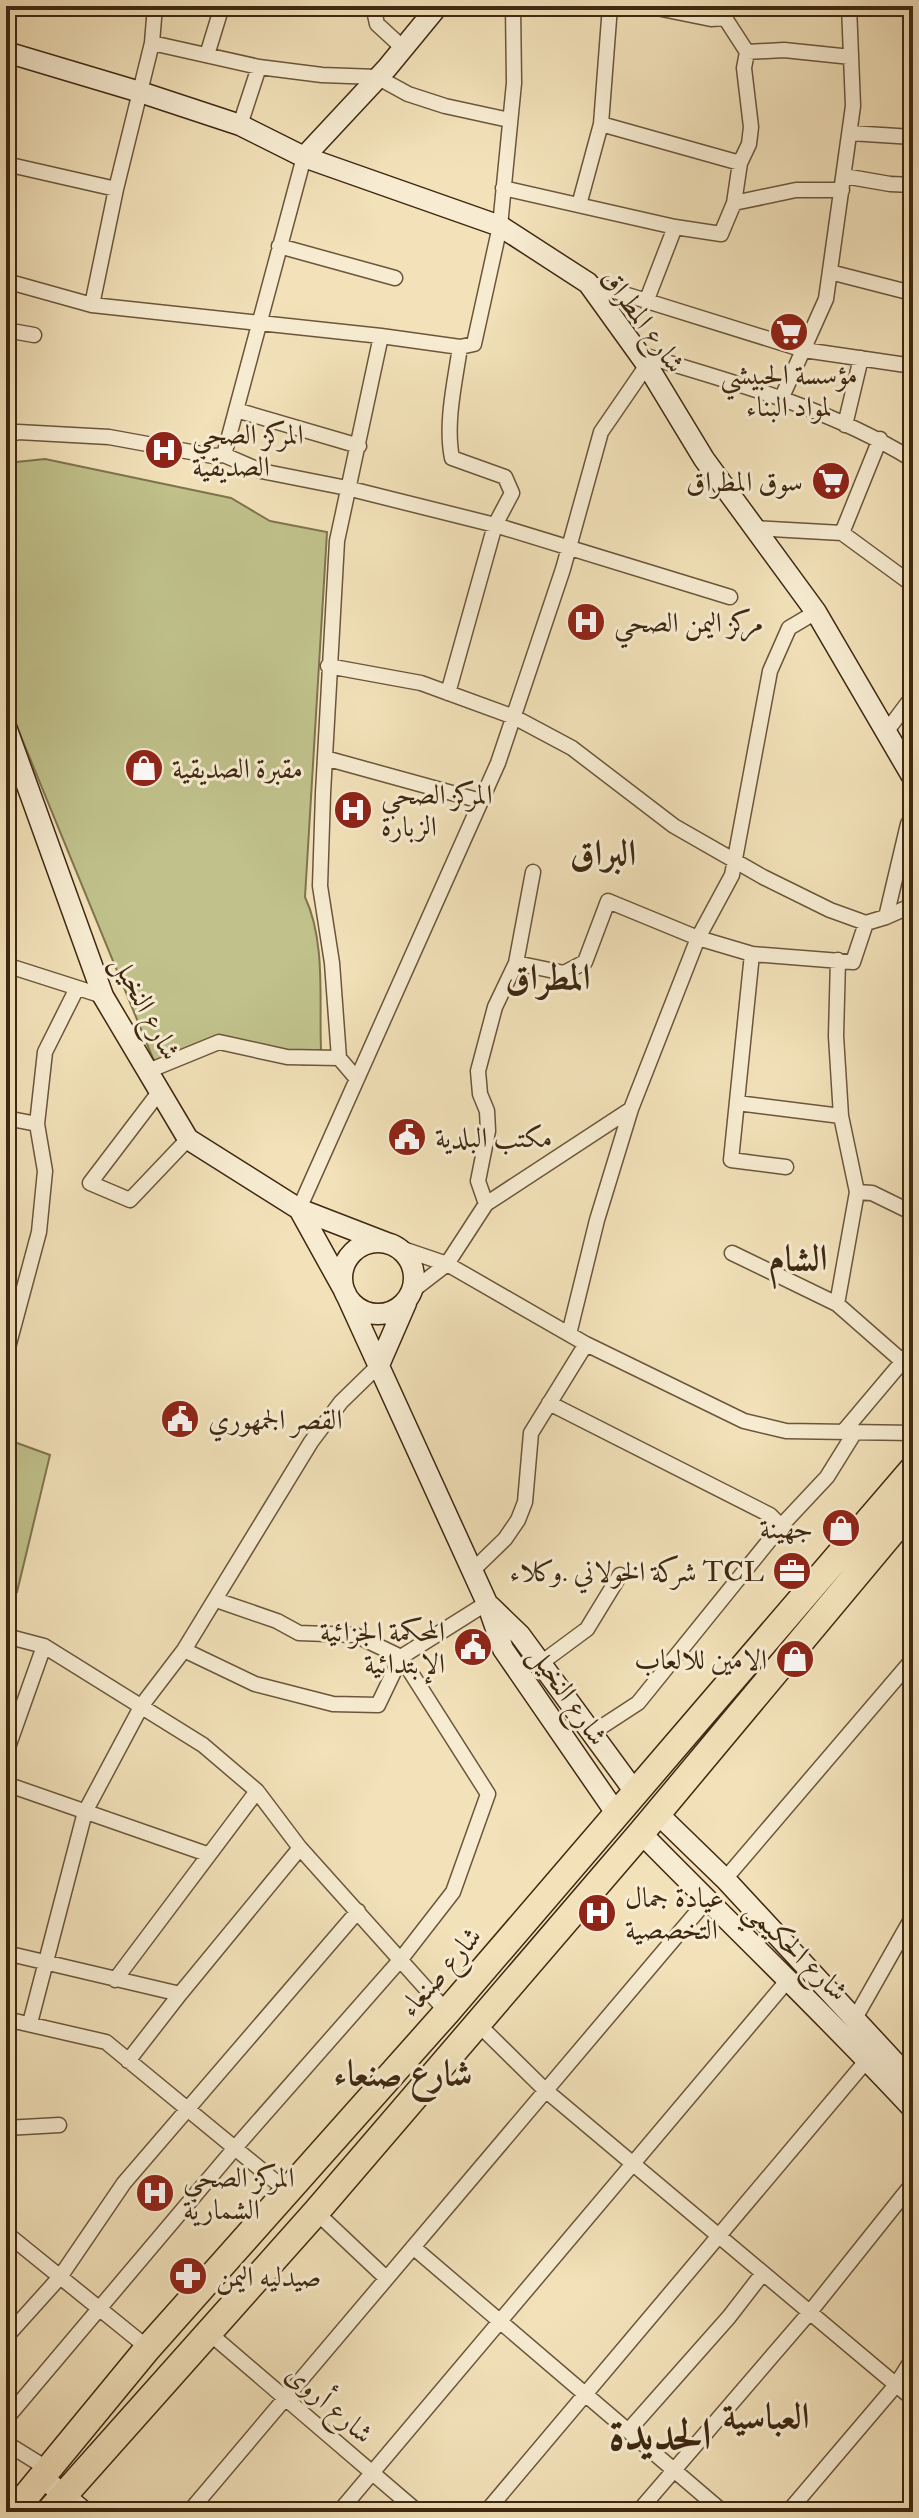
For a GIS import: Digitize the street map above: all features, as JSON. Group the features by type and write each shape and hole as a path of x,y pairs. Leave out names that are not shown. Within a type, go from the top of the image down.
{"highway":[{"name":"شارع صنعاء","path":"33,2488 148,2348 447,2012 913,1469"},
{"path":"60,2508 208,2332 316,2212 649,1823 913,1507"},
{"path":"786,1618 790,1636 803,1639"},
{"path":"752,1657 764,1657 772,1665 771,1677"},
{"path":"265,2217 268,2238 277,2245 288,2244"},
{"path":"228,2258 248,2265 253,2275 251,2285"}],"street":[{"path":"92,305 116,189 152,43 155,6"},
{"path":"207,55 222,6"},
{"path":"373,6 377,24 403,48"},
{"path":"224,455 304,157 438,6"},
{"path":"6,281 92,305 460,347 474,344 500,226 514,83 513,6"},
{"path":"579,205 601,124 610,6"},
{"path":"503,188 675,227 721,234 734,203 740,163 749,144 751,127 744,68 747,52 726,12 711,19 680,9 647,6"},
{"path":"782,397 826,299 853,106 849,6"},
{"path":"152,43 259,67 322,75 377,77 408,94 509,120"},
{"path":"747,52 784,50 851,57"},
{"name":"شارع المطراق","path":"6,52 240,125 304,157 500,226 588,283 643,359 704,459 816,612 913,778"},
{"path":"240,125 259,67"},
{"path":"601,124 740,163"},
{"path":"850,133 913,137"},
{"path":"6,164 116,189"},
{"path":"734,203 843,183 913,185"},
{"path":"646,302 675,227"},
{"path":"279,246 395,278"},
{"path":"830,272 904,291 913,287"},
{"path":"588,283 804,350 913,366"},
{"path":"6,330 34,335"},
{"path":"357,1079 339,1058 332,963 320,886 328,666 337,541 381,336"},
{"path":"448,693 495,525 512,493 505,477 452,458 449,446 460,347"},
{"path":"845,425 861,358"},
{"path":"299,1209 498,763 569,546 601,432 643,359 782,397 880,439 913,460"},
{"path":"236,410 359,446"},
{"path":"6,436 18,432 109,437 213,456 224,455 261,471 347,488 495,525 730,597"},
{"path":"842,533 880,439"},
{"path":"755,528 842,533 912,581"},
{"path":"569,1334 597,1220 631,1109 698,938 732,875 770,671 789,628 816,612"},
{"path":"328,666 421,683 514,717 572,748 674,826 763,877 830,910 866,923 913,905"},
{"path":"886,732 913,696"},
{"name":"شارع النخيل","path":"6,727 103,996 188,1139 299,1209 392,1245"},
{"path":"325,758 481,801"},
{"path":"886,917 908,824 913,818"},
{"path":"486,1204 478,1181 488,1131 478,1071 495,1007 516,963 533,872"},
{"path":"516,963 564,973 585,962 608,901 698,938 752,954 853,962 866,923"},
{"path":"752,954 731,1160 786,1167"},
{"path":"837,1304 857,1192 841,1116 836,1036 838,960"},
{"path":"6,966 103,996"},
{"path":"6,1355 39,1232 45,1171 37,1124 45,1052 77,988"},
{"path":"148,1071 219,1042 287,1057 339,1058"},
{"path":"160,1091 90,1183 130,1200 188,1139"},
{"path":"737,1103 841,1116"},
{"path":"631,1109 486,1204 447,1264 410,1294 399,1308 375,1314 352,1303 343,1281 348,1259 365,1245 392,1245 447,1264 586,1344 744,1421 786,1431 913,1433"},
{"path":"6,1118 37,1124"},
{"path":"857,1192 872,1193 913,1213"},
{"name":"شارع النخيل","path":"299,1209 345,1292 379,1365 487,1603 503,1649 616,1813"},
{"path":"30,2023 85,1812 142,1705 184,1650 311,1442 341,1402 379,1365 414,1278 406,1256 392,1245"},
{"path":"732,1253 837,1304 902,1361"},
{"path":"472,1571 505,1539 518,1520 525,1502 531,1433 586,1344"},
{"path":"592,1733 638,1703 781,1526 827,1477 849,1432 913,1349"},
{"path":"549,1403 770,1515 781,1526"},
{"path":"541,1663 587,1629 620,1575"},
{"path":"6,2419 234,2149 401,1959 453,1892 488,1794 401,1657 355,1635 299,1633 277,1621 216,1600"},
{"path":"184,1650 255,1684 333,1704 378,1705 401,1657 487,1603"},
{"name":"شارع النخيل","path":"487,1603 520,1635 635,1792"},
{"path":"6,1636 44,1646 142,1705 203,1745 257,1791 300,1848 447,2012"},
{"path":"6,1753 44,1646"},
{"path":"725,1879 913,1659"},
{"path":"8,1791 85,1812 207,1854"},
{"path":"115,1980 257,1791"},
{"name":"شارع الحكيمي","path":"649,1823 725,1879 913,2082"},
{"name":"شارع الحكيمي","path":"649,1823 707,1900 913,2109"},
{"path":"128,2061 300,1848"},
{"path":"189,2512 707,1900"},
{"path":"6,2337 60,2277 124,2183 358,1911"},
{"path":"854,2020 913,1916"},
{"path":"6,1953 180,1994"},
{"path":"339,2512 787,1981"},
{"path":"6,2019 106,2042 287,2191"},
{"path":"477,2023 544,2089 913,2399"},
{"path":"486,2512 867,2060"},
{"path":"6,2128 59,2125"},
{"path":"638,2512 810,2312 913,2183"},
{"path":"316,2212 386,2278"},
{"path":"9,2242 60,2277 148,2348"},
{"path":"413,2247 723,2512"},
{"path":"628,2431 729,2317 763,2273"},
{"name":"شارع أروى","path":"208,2332 418,2512"},
{"path":"788,2512 896,2385 913,2358"},
{"path":"6,2443 33,2488 60,2508"}],"green space":[{"path":"45,459 231,498 270,521 327,532 305,897 312,914 319,952 321,1049 304,1065 222,1043 154,1061 6,700 6,466"},
{"path":"6,1439 50,1455 17,1592 6,1590"}],"place":[{"name":"مؤسسة الحبيشي لمواد البناء","path":"789,332"},
{"name":"المركز الصحي الصديقية","path":"164,450"},
{"name":"سوق المطراق","path":"831,481"},
{"name":"مركز اليمن الصحي","path":"586,622"},
{"name":"مقبرة الصديقية","path":"144,768"},
{"name":"المركز الصحي الزبارة","path":"353,810"},
{"name":"مكتب البلدية","path":"407,1137"},
{"name":"القصر الجمهوري","path":"180,1419"},
{"name":"جهينة","path":"841,1528"},
{"name":"شركة الخولاني .وكلاء TCL","path":"792,1571"},
{"name":"المحكمة الجزائية الإبتدائية","path":"473,1647"},
{"name":"الامين للالعاب","path":"795,1659"},
{"name":"عيادة جمال التخصصية","path":"597,1913"},
{"name":"المركز الصحي الشمارية","path":"155,2193"},
{"name":"صيدليه اليمن","path":"188,2276"}],"district":[{"name":"البراق","path":"603,852"},
{"name":"المطراق","path":"548,976"},
{"name":"الشام","path":"798,1257"},
{"name":"شارع صنعاء","path":"403,2072"},
{"name":"العباسية","path":"766,2415"},
{"name":"الحديدة","path":"660,2434"}]}
